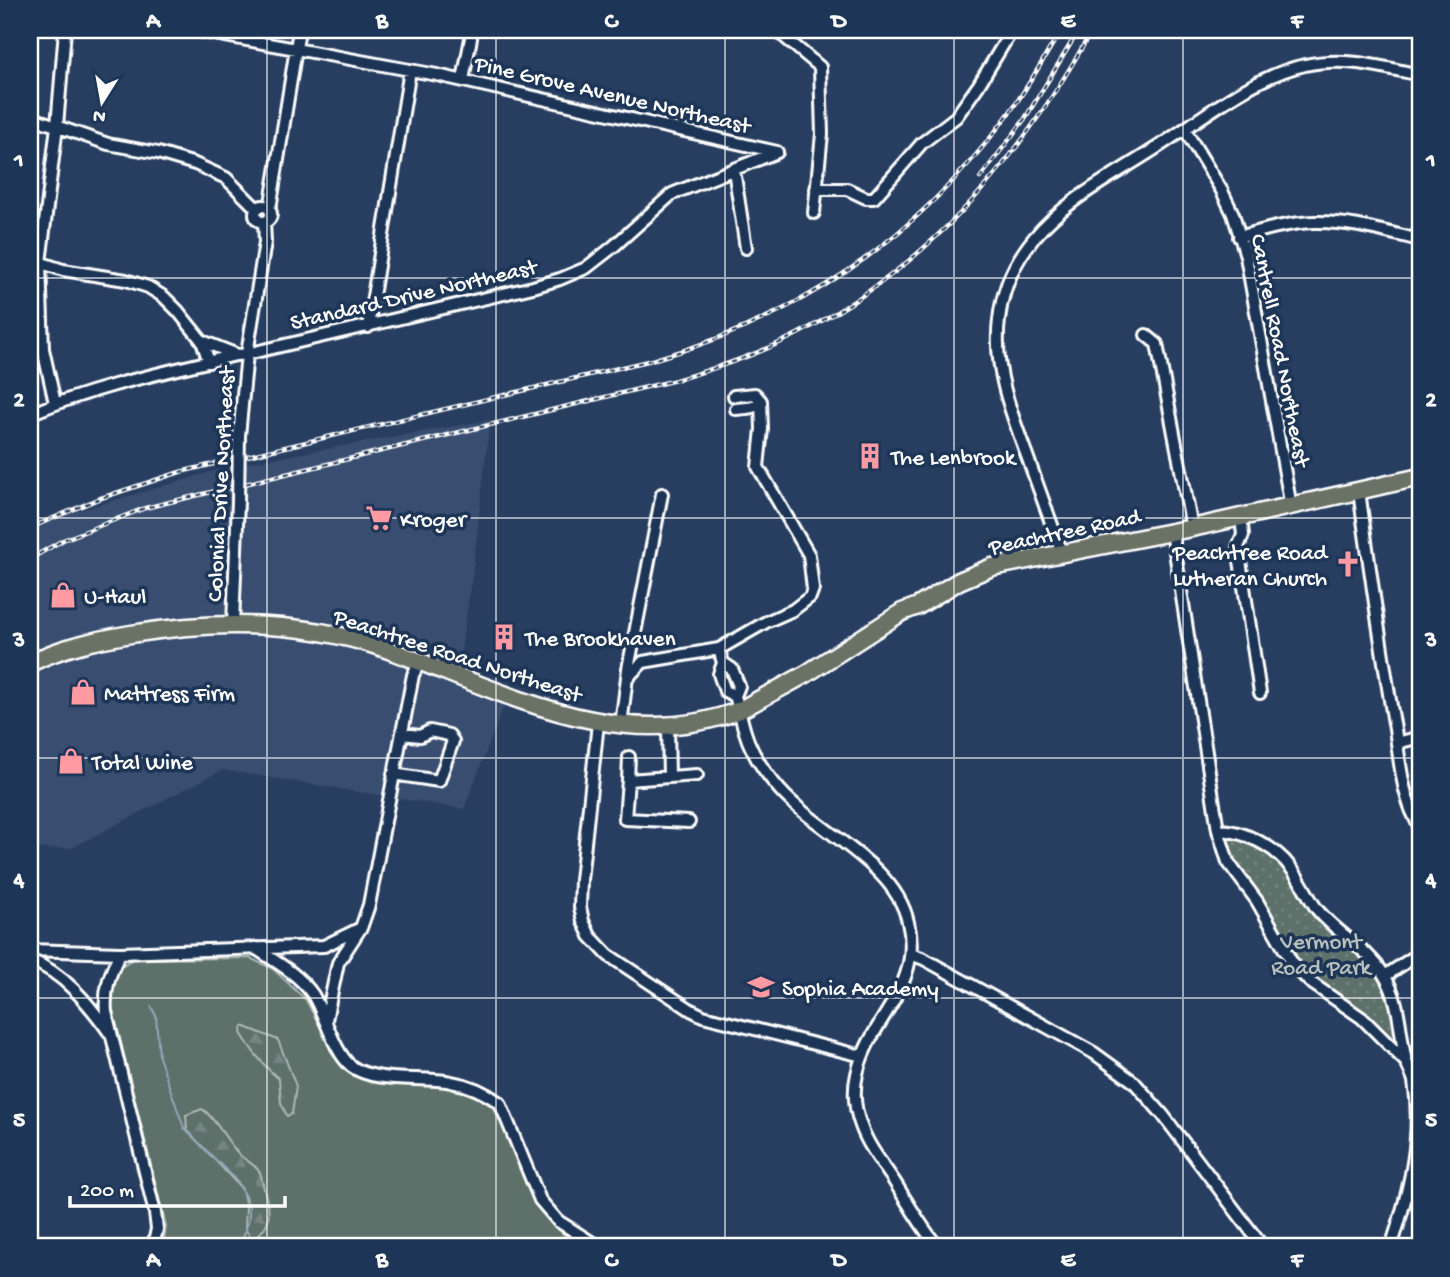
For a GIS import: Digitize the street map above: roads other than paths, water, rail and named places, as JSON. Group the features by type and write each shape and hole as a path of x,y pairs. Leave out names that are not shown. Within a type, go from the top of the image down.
{"highway":[{"name":"Peachtree Road","path":"667,726 729,714 738,703 806,674 902,612 918,606 959,581 992,567 1192,528 1420,477"},
{"name":"Peachtree Road Northeast","path":"30,663 59,650 96,640 178,626 276,625 320,632 383,648 504,695 598,723 667,726"}],"street":[{"path":"55,403 43,349 35,261 57,126 65,30"},
{"name":"Pine Grove Avenue Northeast","path":"192,30 463,80 777,152"},
{"path":"30,117 107,144 158,153 195,164 226,178 262,209 271,203 299,30"},
{"path":"776,30 820,67 822,134 814,213"},
{"path":"817,189 846,189 866,198 874,198 922,143 956,117 1012,30"},
{"path":"463,80 471,38"},
{"path":"1062,553 1001,378 997,336 1003,297 1021,256 1049,222 1077,200 1267,78 1306,65 1341,61 1420,75"},
{"path":"368,327 411,70"},
{"name":"Cantrell Road Northeast","path":"1185,130 1222,191 1233,215 1252,287 1291,507"},
{"name":"Standard Drive Northeast","path":"30,414 117,383 368,327 533,287 569,275 586,268 614,247 672,194 777,152"},
{"path":"734,170 746,248"},
{"name":"Colonial Drive Northeast","path":"233,624 242,355 265,242 264,222 270,217 262,209"},
{"path":"1239,237 1289,224 1313,222 1367,228 1420,240"},
{"path":"35,261 63,270 126,280 148,287 164,297 202,341 209,362"},
{"path":"1146,335 1157,344 1192,528"},
{"path":"202,341 242,355"},
{"path":"628,677 643,662 719,649 793,610 810,597 813,589 809,555 758,467 762,429 761,401 755,394 738,395 740,408 758,405 761,401"},
{"path":"1359,491 1397,743 1410,808 1420,827"},
{"path":"621,725 662,494"},
{"path":"1241,517 1243,535 1238,547 1260,693"},
{"path":"1172,532 1218,830 1228,862 1257,901 1294,967 1310,982 1362,1018 1406,1062"},
{"path":"719,649 723,663 719,674 725,691 738,703 745,733 754,752 779,789 801,811 874,868 894,890 908,920 911,954 902,986 862,1056 855,1091 860,1125 868,1141 938,1247"},
{"path":"326,1020 338,962 361,928 369,905 393,774 419,663"},
{"path":"598,723 580,880 580,907 590,936 608,955 703,1016 862,1056"},
{"path":"667,726 669,771"},
{"path":"393,774 439,781 453,741 449,735 430,731 420,736 402,734"},
{"path":"1397,743 1420,737"},
{"path":"629,757 625,819 689,822"},
{"path":"628,780 669,771 697,775"},
{"path":"1218,830 1244,835 1281,856 1292,868 1322,915 1367,953 1385,976 1398,1006 1406,1062 1413,1078 1417,1109 1416,1140 1407,1195 1391,1247"},
{"path":"30,950 120,953 324,946 361,928"},
{"path":"254,947 284,967 311,993 340,1053 350,1065 377,1076 450,1082 488,1094 500,1103 529,1177 544,1205 558,1221 599,1247"},
{"path":"120,953 109,974 106,1012 155,1213 157,1229 153,1247"},
{"path":"1385,976 1420,953"},
{"path":"911,954 1094,1053 1134,1082 1166,1118 1263,1247"},
{"path":"30,960 60,978 95,1013 110,1034"},
{"path":"921,1247 930,1238"}],"waterway":[{"path":"151,1006 156,1016 159,1057 184,1128 238,1182 249,1205 249,1219 240,1247"}],"railway":[{"path":"30,528 98,499 180,472 652,360 705,343 756,322 804,298 849,270 931,203 969,163 1004,120 1061,30"},
{"path":"980,178 1024,120 1079,30"},
{"path":"30,559 63,540 145,508 676,380 777,344 829,317 876,286 920,251 960,213 997,172 1031,127 1092,30"}],"place":[{"name":"The Lenbrook","path":"870,456"},
{"name":"Kroger","path":"379,518"},
{"name":"Peachtree Road Lutheran Church","path":"1348,564"},
{"name":"U-Haul","path":"63,595"},
{"name":"The Brookhaven","path":"504,637"},
{"name":"Mattress Firm","path":"83,692"},
{"name":"Total Wine","path":"71,761"},
{"name":"Sophia Academy","path":"761,987"}],"park label":[{"name":"Vermont Road Park","path":"1321,953"}]}
